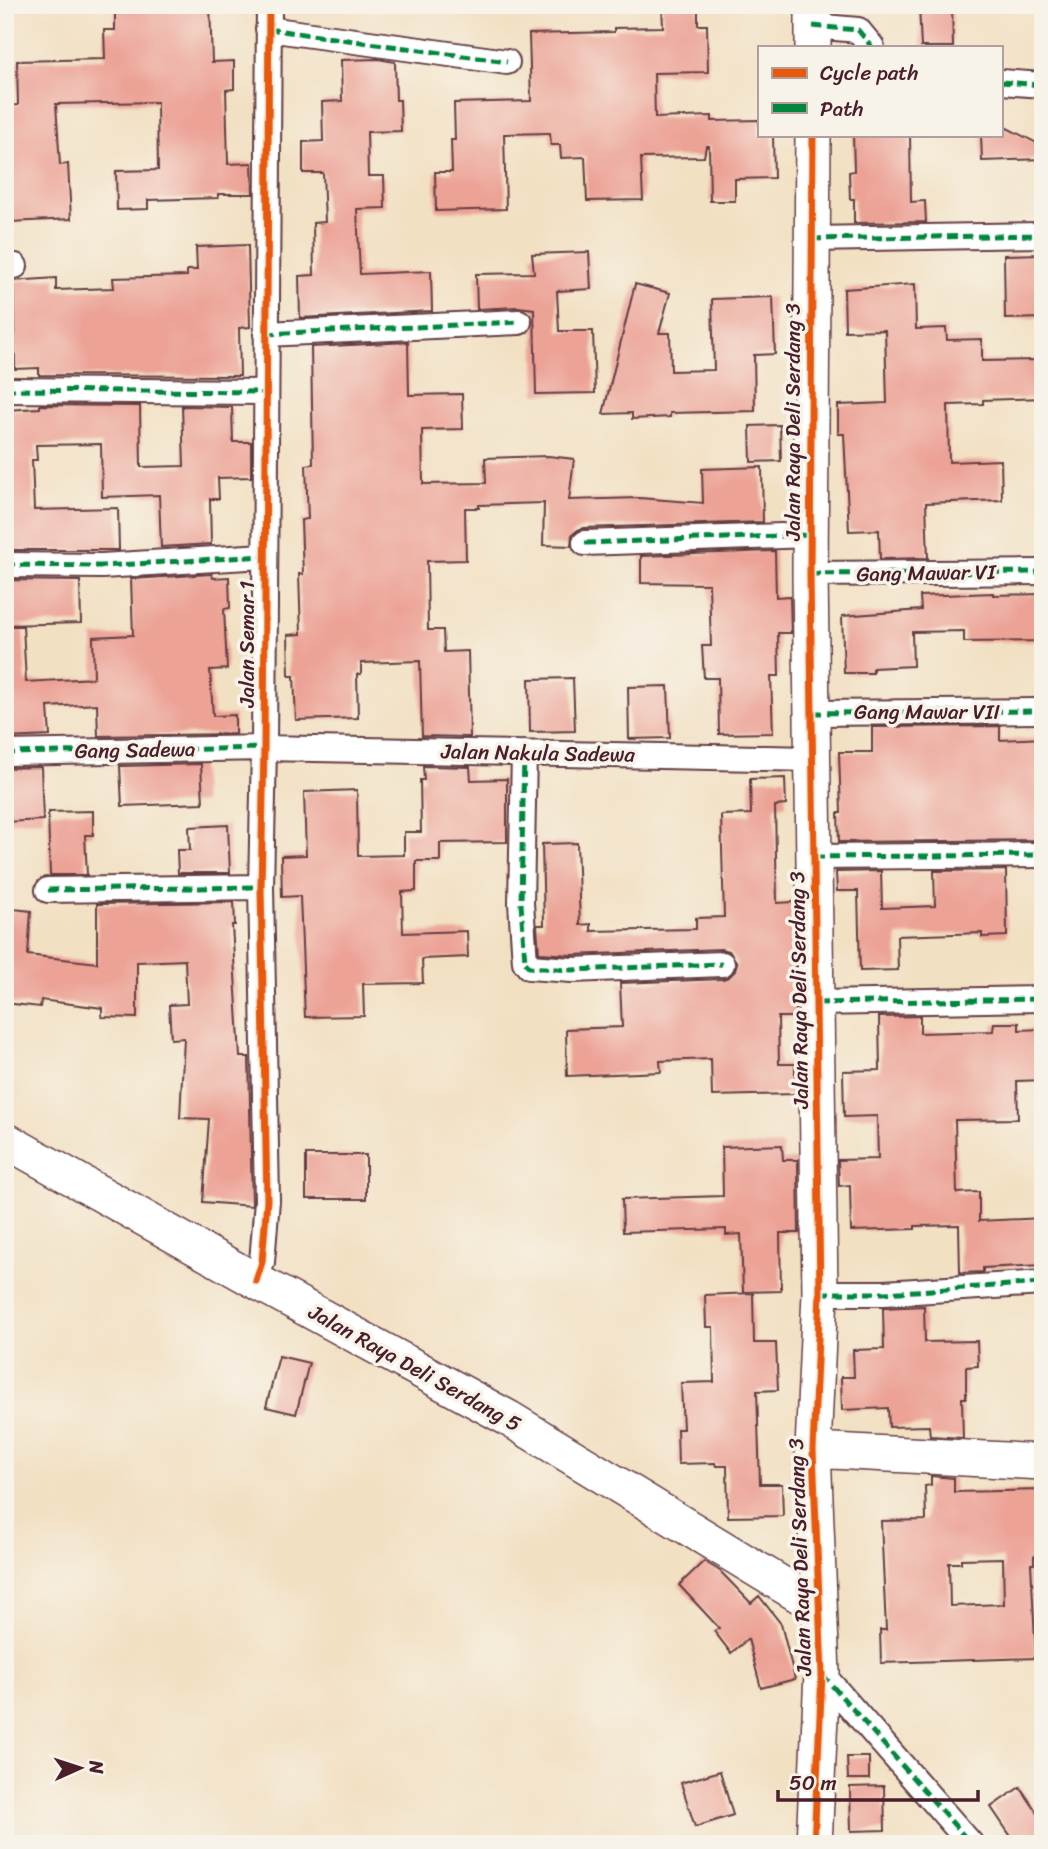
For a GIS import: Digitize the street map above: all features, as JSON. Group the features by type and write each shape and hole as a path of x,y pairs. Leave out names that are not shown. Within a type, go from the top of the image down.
{"street":[{"path":"269,17 507,62"},
{"name":"Jalan Semar 1","path":"259,1271 267,1200 261,887 269,17"},
{"path":"813,26 858,30 871,46"},
{"path":"1002,82 1043,85"},
{"name":"Jalan Raya Deli Serdang 3","path":"813,136 810,574 820,1293 813,1450 822,1674 814,1844"},
{"path":"812,239 1043,235"},
{"path":"266,334 519,322"},
{"path":"5,390 265,392"},
{"path":"585,544 810,535"},
{"path":"5,565 102,566 264,556"},
{"name":"Gang Mawar VI","path":"810,574 1043,572"},
{"name":"Gang Mawar VII","path":"812,713 1043,711"},
{"name":"Gang Sadewa","path":"5,753 264,748"},
{"name":"Jalan Nakula Sadewa","path":"264,748 812,759"},
{"path":"524,753 521,903 525,962 529,967 572,970 722,964"},
{"path":"814,856 1043,855"},
{"path":"48,890 261,887"},
{"path":"817,1003 1043,999"},
{"name":"Jalan Raya Deli Serdang 5","path":"5,1140 259,1271 819,1607"},
{"path":"820,1293 884,1293 1043,1283"},
{"path":"813,1450 1043,1462"},
{"path":"822,1674 971,1844"}],"building":[{"path":"115,5 210,5 212,62 234,61 234,89 226,90 228,164 252,163 253,194 148,200 148,209 117,210 116,171 158,170 157,102 56,104 60,165 68,164 71,219 10,222 5,106 18,105 17,61 105,59 104,30 115,30"},
{"path":"662,5 698,5 698,25 707,25 708,72 654,73 655,118 712,116 712,121 758,120 758,136 773,136 774,178 735,179 735,201 710,201 709,146 706,146 704,157 641,158 643,200 587,201 585,157 561,158 560,145 551,145 550,133 504,134 506,209 436,211 435,172 452,172 454,103 531,101 529,34 614,32 614,28 663,27"},
{"path":"919,5 952,5 953,46 921,46"},
{"path":"378,59 395,62 396,100 400,100 401,131 367,132 368,176 384,176 385,208 357,209 360,274 431,271 432,311 300,318 299,276 314,275 313,223 325,222 323,173 303,173 303,142 323,141 322,102 342,101 341,60"},
{"path":"1002,126 1043,146 1043,159 982,161 981,136 1002,136"},
{"path":"853,136 910,136 911,202 925,201 926,222 854,223 854,199 850,199 849,172 854,171"},
{"path":"248,245 250,327 239,328 240,376 39,375 39,368 15,369 13,281 56,278 56,290 114,288 113,278 187,276 187,270 197,270 196,247"},
{"path":"589,252 591,289 557,291 559,331 593,331 595,393 536,394 534,309 477,309 476,274 534,273 532,254"},
{"path":"1040,254 1042,318 1005,319 1004,255"},
{"path":"635,284 670,293 659,333 670,333 671,371 714,370 712,299 773,297 775,354 754,355 755,411 670,413 670,417 632,419 632,413 603,414"},
{"path":"915,284 916,329 946,328 947,340 982,339 982,361 1043,360 1043,398 983,400 983,404 948,405 949,462 1001,460 1002,500 926,503 928,558 880,559 879,530 849,531 844,434 838,434 838,405 887,403 885,330 845,331 844,289"},
{"path":"408,342 409,395 462,394 463,429 422,430 423,484 486,483 485,458 548,456 574,459 569,500 639,498 703,503 702,469 762,467 763,522 584,528 572,535 571,546 543,545 544,503 479,505 479,508 465,508 466,560 427,561 428,630 443,630 444,652 468,651 470,737 422,736 420,661 361,663 361,674 357,674 358,718 296,720 294,676 289,676 288,635 301,634 301,520 308,519 306,465 313,464 311,347"},
{"path":"40,405 140,406 141,467 184,466 182,406 232,407 233,442 251,442 251,477 218,478 219,499 210,499 211,544 161,547 159,495 102,497 101,444 36,445 37,460 32,460 34,510 118,508 119,550 5,550 5,516 9,516 5,410 40,408"},
{"path":"780,425 781,461 751,462 750,426"},
{"path":"775,551 776,597 790,596 791,633 778,633 779,676 771,676 773,733 719,734 718,678 704,678 702,646 711,646 709,584 641,583 641,556"},
{"path":"212,574 213,578 229,577 230,608 224,609 227,669 210,670 213,716 235,715 235,734 98,736 97,704 48,707 50,736 5,738 5,626 23,626 26,682 94,678 93,637 133,635 131,579"},
{"path":"5,580 80,581 81,623 5,625"},
{"path":"1043,594 1043,641 964,642 964,631 912,632 913,666 873,668 873,673 844,673 842,616 921,610 920,596"},
{"path":"573,678 575,731 530,732 529,679"},
{"path":"668,686 670,738 629,739 628,687"},
{"path":"1000,726 1000,740 1043,738 1043,840 839,842 839,752 872,752 872,727"},
{"path":"201,764 203,803 122,806 120,766"},
{"path":"423,766 470,767 471,780 507,779 507,842 440,843 440,861 416,861 416,891 402,892 403,933 467,931 468,957 422,959 423,983 363,984 364,1016 305,1017 300,896 282,897 281,856 306,855 304,792 357,790 358,856 404,855 404,832 421,832 420,780 424,780"},
{"path":"41,767 43,820 5,822 5,768"},
{"path":"785,778 786,805 775,806 777,903 794,902 796,1017 778,1017 779,1064 795,1064 795,1094 712,1096 711,1059 660,1061 661,1072 567,1076 566,1029 622,1027 620,983 723,979 735,971 737,963 729,951 721,949 572,955 539,953 537,925 544,925 542,844 577,843 580,925 591,924 591,931 696,929 696,918 724,917 721,815 751,814 750,779"},
{"path":"93,811 93,835 85,835 87,875 50,875 48,812"},
{"path":"228,825 230,873 178,873 177,850 190,850 189,827"},
{"path":"1006,870 1007,936 982,937 982,933 897,936 898,970 860,971 858,891 837,891 836,872 881,871 882,908 935,906 934,871"},
{"path":"234,902 235,925 232,925 240,1057 249,1057 252,1206 203,1202 209,1119 180,1118 184,1038 171,1039 169,1005 187,1004 185,960 137,962 137,1018 102,1017 102,1008 41,1000 40,1007 5,1003 10,945 5,945 5,912 14,912 14,909 31,911 28,955 97,963 97,904"},
{"path":"920,1016 920,1033 993,1031 994,1023 1019,1023 1019,1030 1043,1029 1043,1080 1017,1081 1018,1119 955,1120 957,1193 979,1192 979,1221 1043,1218 1043,1265 983,1268 983,1272 960,1273 959,1225 851,1231 850,1185 839,1186 838,1160 878,1159 877,1116 844,1117 843,1071 880,1070 879,1017"},
{"path":"782,1145 783,1160 798,1160 799,1233 780,1233 781,1291 743,1292 741,1234 726,1235 726,1229 623,1232 622,1199 723,1196 722,1147"},
{"path":"306,1155 366,1155 366,1199 306,1199"},
{"path":"753,1293 754,1343 776,1343 778,1390 757,1391 760,1484 782,1484 783,1516 728,1517 727,1466 716,1466 715,1463 678,1464 677,1429 683,1429 681,1383 714,1382 713,1327 706,1327 705,1295"},
{"path":"924,1306 925,1342 977,1341 978,1366 966,1367 966,1398 962,1398 963,1438 930,1436 929,1426 889,1427 888,1408 842,1410 841,1377 854,1377 853,1350 884,1349 883,1308"},
{"path":"279,1356 309,1363 296,1414 266,1407"},
{"path":"931,1476 954,1478 954,1492 1043,1490 1043,1556 1034,1556 1034,1564 1031,1564 1036,1658 881,1663 880,1630 886,1630 881,1521 926,1520 925,1486 931,1485","holes":["1003,1558 1004,1604 950,1606 949,1563 961,1563 961,1559"]},
{"path":"704,1561 720,1571 751,1603 759,1596 781,1624 795,1679 761,1688 748,1639 731,1653 714,1631 719,1628 679,1585"},
{"path":"847,1757 869,1757 869,1779 848,1779"},
{"path":"720,1771 733,1815 695,1827 681,1783"},
{"path":"884,1786 885,1830 851,1831 850,1787"},
{"path":"1020,1787 1043,1821 1043,1844 1016,1844 991,1807"}],"marked path":[{"path":"813,26 858,30 871,46"},
{"path":"268,29 507,62"},
{"path":"1002,82 1043,85"},
{"path":"812,239 1043,235"},
{"path":"5,265 15,266"},
{"path":"266,334 519,322"},
{"path":"5,390 265,392"},
{"path":"585,543 810,535"},
{"path":"5,565 102,566 264,556"},
{"path":"810,574 1043,572"},
{"path":"812,713 1043,711"},
{"path":"5,753 264,748"},
{"path":"524,753 521,903 525,962 529,967 572,970 722,964"},
{"path":"814,857 1043,855"},
{"path":"48,890 261,887"},
{"path":"817,1003 1043,999"},
{"path":"820,1293 884,1293 1043,1283"},
{"path":"822,1674 971,1844"}],"cycle path":[{"path":"256,1281 262,1262 267,1200 261,887 269,5"},
{"path":"813,136 810,574 820,1293 813,1450 822,1674 814,1844"}]}
